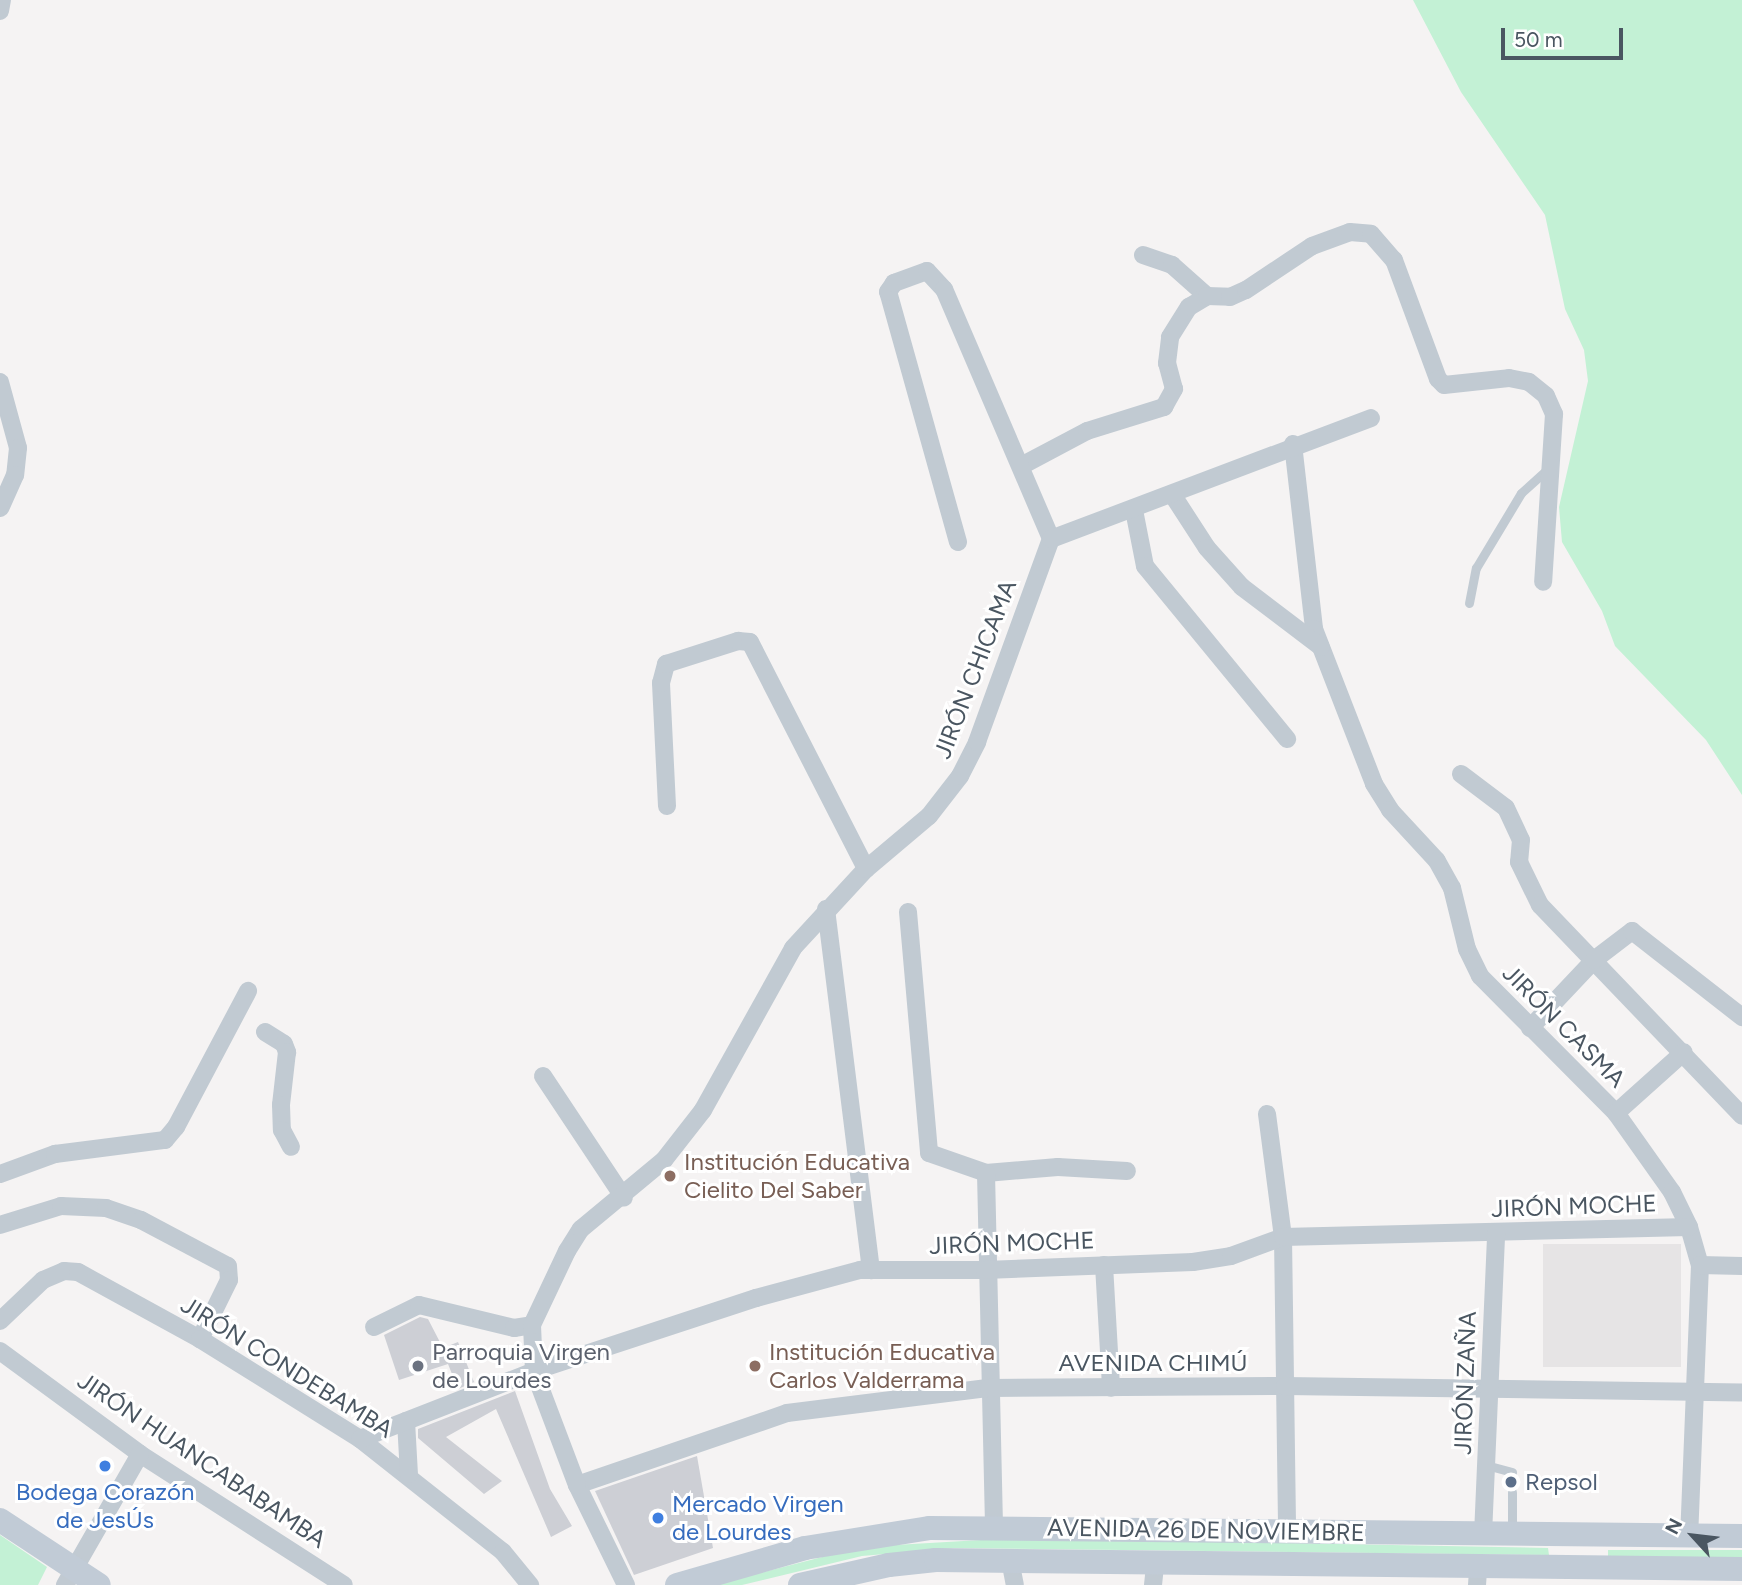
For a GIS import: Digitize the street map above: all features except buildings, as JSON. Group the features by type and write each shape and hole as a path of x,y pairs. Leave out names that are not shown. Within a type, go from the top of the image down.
{"main road":[{"path":"0,1520 69,1577 99,1585"},
{"name":"AVENIDA 26 DE NOVIEMBRE","path":"677,1585 805,1548 886,1532 994,1526 1483,1535 1742,1536"},
{"path":"1582,1535 1583,1569"},
{"name":"AVENIDA 26 DE NOVIEMBRE","path":"800,1585 843,1580 936,1560 1010,1560 1154,1575 1478,1577 1583,1569 1690,1577 1742,1569"}],"street":[{"path":"0,11 2,0"},
{"path":"1021,466 1087,431 1164,407 1174,389 1167,363 1170,337 1184,313 1207,296 1230,297 1246,290 1312,246 1350,232 1371,234 1394,260 1438,379 1444,385 1508,378 1530,382 1546,396 1554,414 1544,582"},
{"path":"1143,255 1172,265 1207,296"},
{"path":"958,542 888,292 894,283 927,271 936,275 1051,539 1134,510 1293,444 1371,418"},
{"path":"0,383 18,448 15,475 0,508"},
{"name":"JIRÓN CASMA","path":"1293,444 1314,629 1374,784 1390,810 1437,861 1447,879 1480,976 1616,1113 1672,1192 1689,1227 1700,1265 1689,1535"},
{"path":"1172,494 1207,548 1242,587 1321,647"},
{"path":"1134,510 1145,566 1287,738"},
{"name":"JIRÓN CHICAMA","path":"532,1325 582,1229 624,1198 664,1160 703,1110 770,983 825,909 866,869 929,816 960,776 977,742 1051,539"},
{"path":"667,806 662,683 666,664 688,654 750,642 866,869"},
{"path":"1461,774 1506,807 1521,839 1520,862 1540,905 1684,1052 1742,1116"},
{"path":"825,909 871,1270"},
{"path":"908,912 929,1153 986,1173 1058,1167 1127,1171"},
{"path":"1530,1028 1594,960 1632,931 1742,1017"},
{"path":"0,1174 55,1154 165,1140 176,1127 248,990"},
{"path":"265,1032 287,1052 281,1105 282,1130 291,1147"},
{"path":"1616,1113 1684,1052"},
{"path":"543,1076 624,1198"},
{"path":"1266,1114 1283,1237 1287,1532"},
{"path":"986,1173 985,1270 994,1526"},
{"path":"0,1225 61,1206 106,1208 141,1220 228,1266 229,1280 200,1339"},
{"name":"JIRÓN MOCHE","path":"360,1439 534,1371 756,1298 871,1270 985,1270 1231,1256 1283,1237 1689,1227"},
{"name":"JIRÓN ZAÑA","path":"1483,1535 1496,1233"},
{"path":"1104,1265 1111,1388"},
{"path":"1700,1265 1742,1266"},
{"name":"JIRÓN CONDEBAMBA","path":"0,1321 43,1280 64,1271 78,1272 200,1339 360,1439 409,1474 503,1552 530,1585"},
{"path":"374,1326 419,1305 514,1328 532,1325 534,1371 577,1485 626,1585"},
{"name":"JIRÓN HUANCABABAMBA","path":"0,1351 140,1454 344,1585"},
{"name":"AVENIDA CHIMÚ","path":"577,1485 787,1413 989,1388 1285,1386 1742,1392"},
{"path":"406,1421 409,1474"},
{"path":"69,1577 140,1454"},
{"path":"1010,1560 1015,1585"}],"lane":[{"path":"1469,603 1476,568 1521,493 1551,467"},
{"path":"1486,1465 1512,1472"},
{"path":"1512,1492 1512,1535"}],"shaded area":[{"path":"1543,1244 1681,1244 1681,1367 1543,1367"}],"green space":[{"path":"1413,0 1742,0 1742,795 1706,740 1615,646 1602,611 1562,542 1559,507 1588,381 1584,350 1565,309 1545,215 1461,92"},
{"path":"0,1535 47,1567 38,1585 0,1585"},
{"path":"1015,1538 1548,1548 1549,1555 954,1548 862,1556 742,1585 713,1585 861,1547"},
{"path":"1608,1550 1742,1550 1742,1557 1608,1557"}],"place":[{"name":"Institución Educativa Cielito Del Saber","path":"670,1176"},
{"name":"Parroquia Virgen de Lourdes","path":"418,1366"},
{"name":"Institución Educativa Carlos Valderrama","path":"755,1366"},
{"name":"Bodega Corazón de JesÚs","path":"105,1466"},
{"name":"Repsol","path":"1511,1482"},
{"name":"Mercado Virgen de Lourdes","path":"658,1518"}]}
